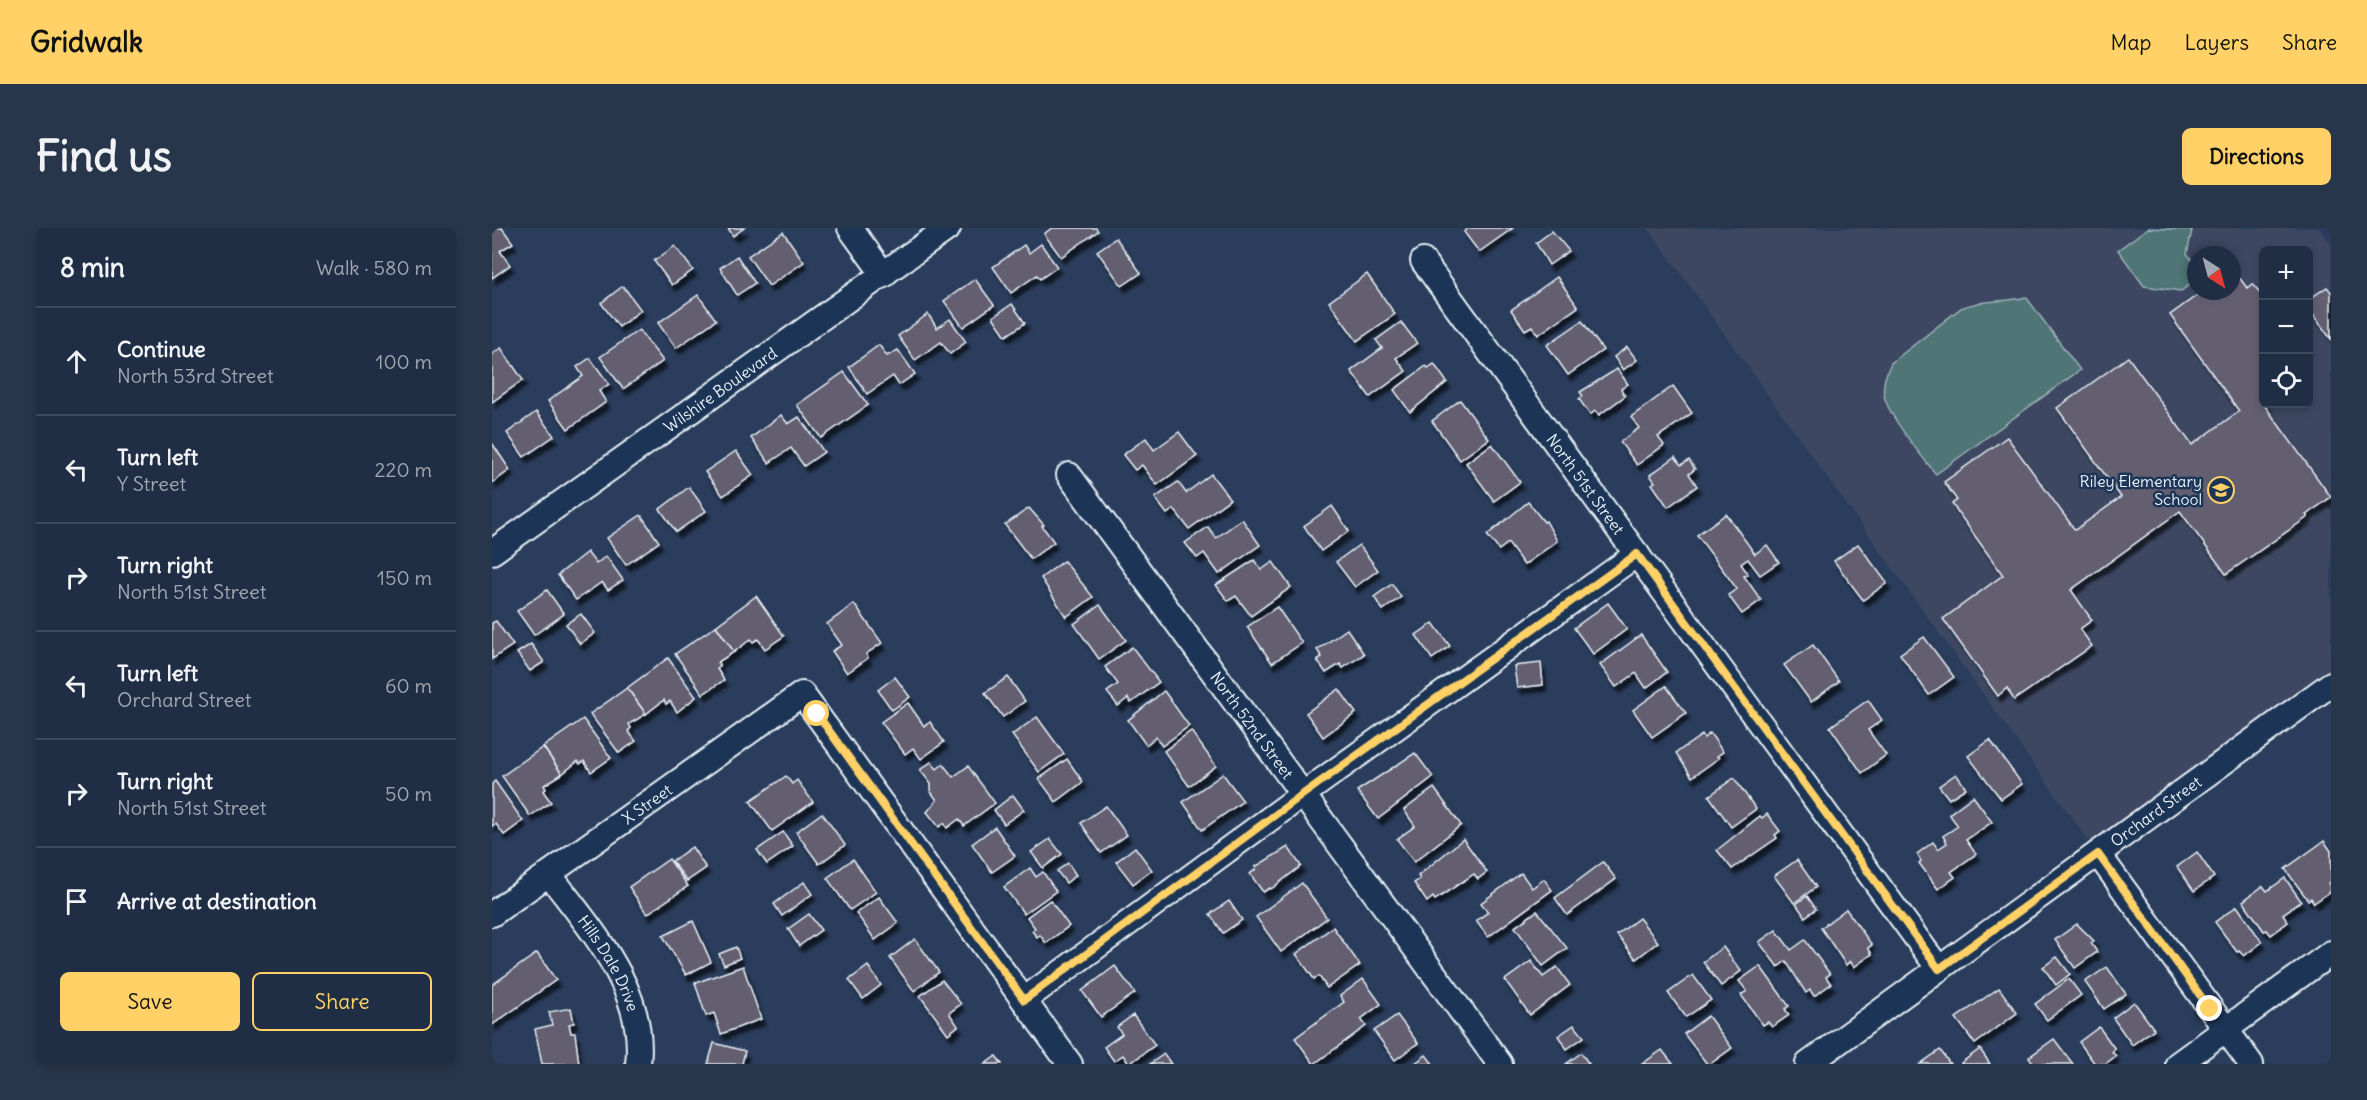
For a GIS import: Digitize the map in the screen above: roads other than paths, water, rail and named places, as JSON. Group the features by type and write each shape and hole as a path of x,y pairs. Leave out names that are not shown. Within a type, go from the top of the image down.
{"street":[{"path":"850,228 884,275"},
{"name":"Wilshire Boulevard","path":"492,552 948,228"},
{"name":"North 51st Street","path":"1423,261 1939,969"},
{"name":"North 52nd Street","path":"1069,475 1500,1064"},
{"path":"1070,1064 1024,1000 1302,795 1637,554"},
{"name":"Orchard Street","path":"1808,1064 2331,684"},
{"name":"X Street","path":"492,914 802,694 1024,1000"},
{"path":"2098,854 2251,1064"},
{"name":"Hills Dale Drive","path":"549,874 614,966 628,992 638,1023 638,1064"},
{"path":"2178,1064 2331,953"}],"place":[{"name":"Riley Elementary School","path":"2221,490"}]}
